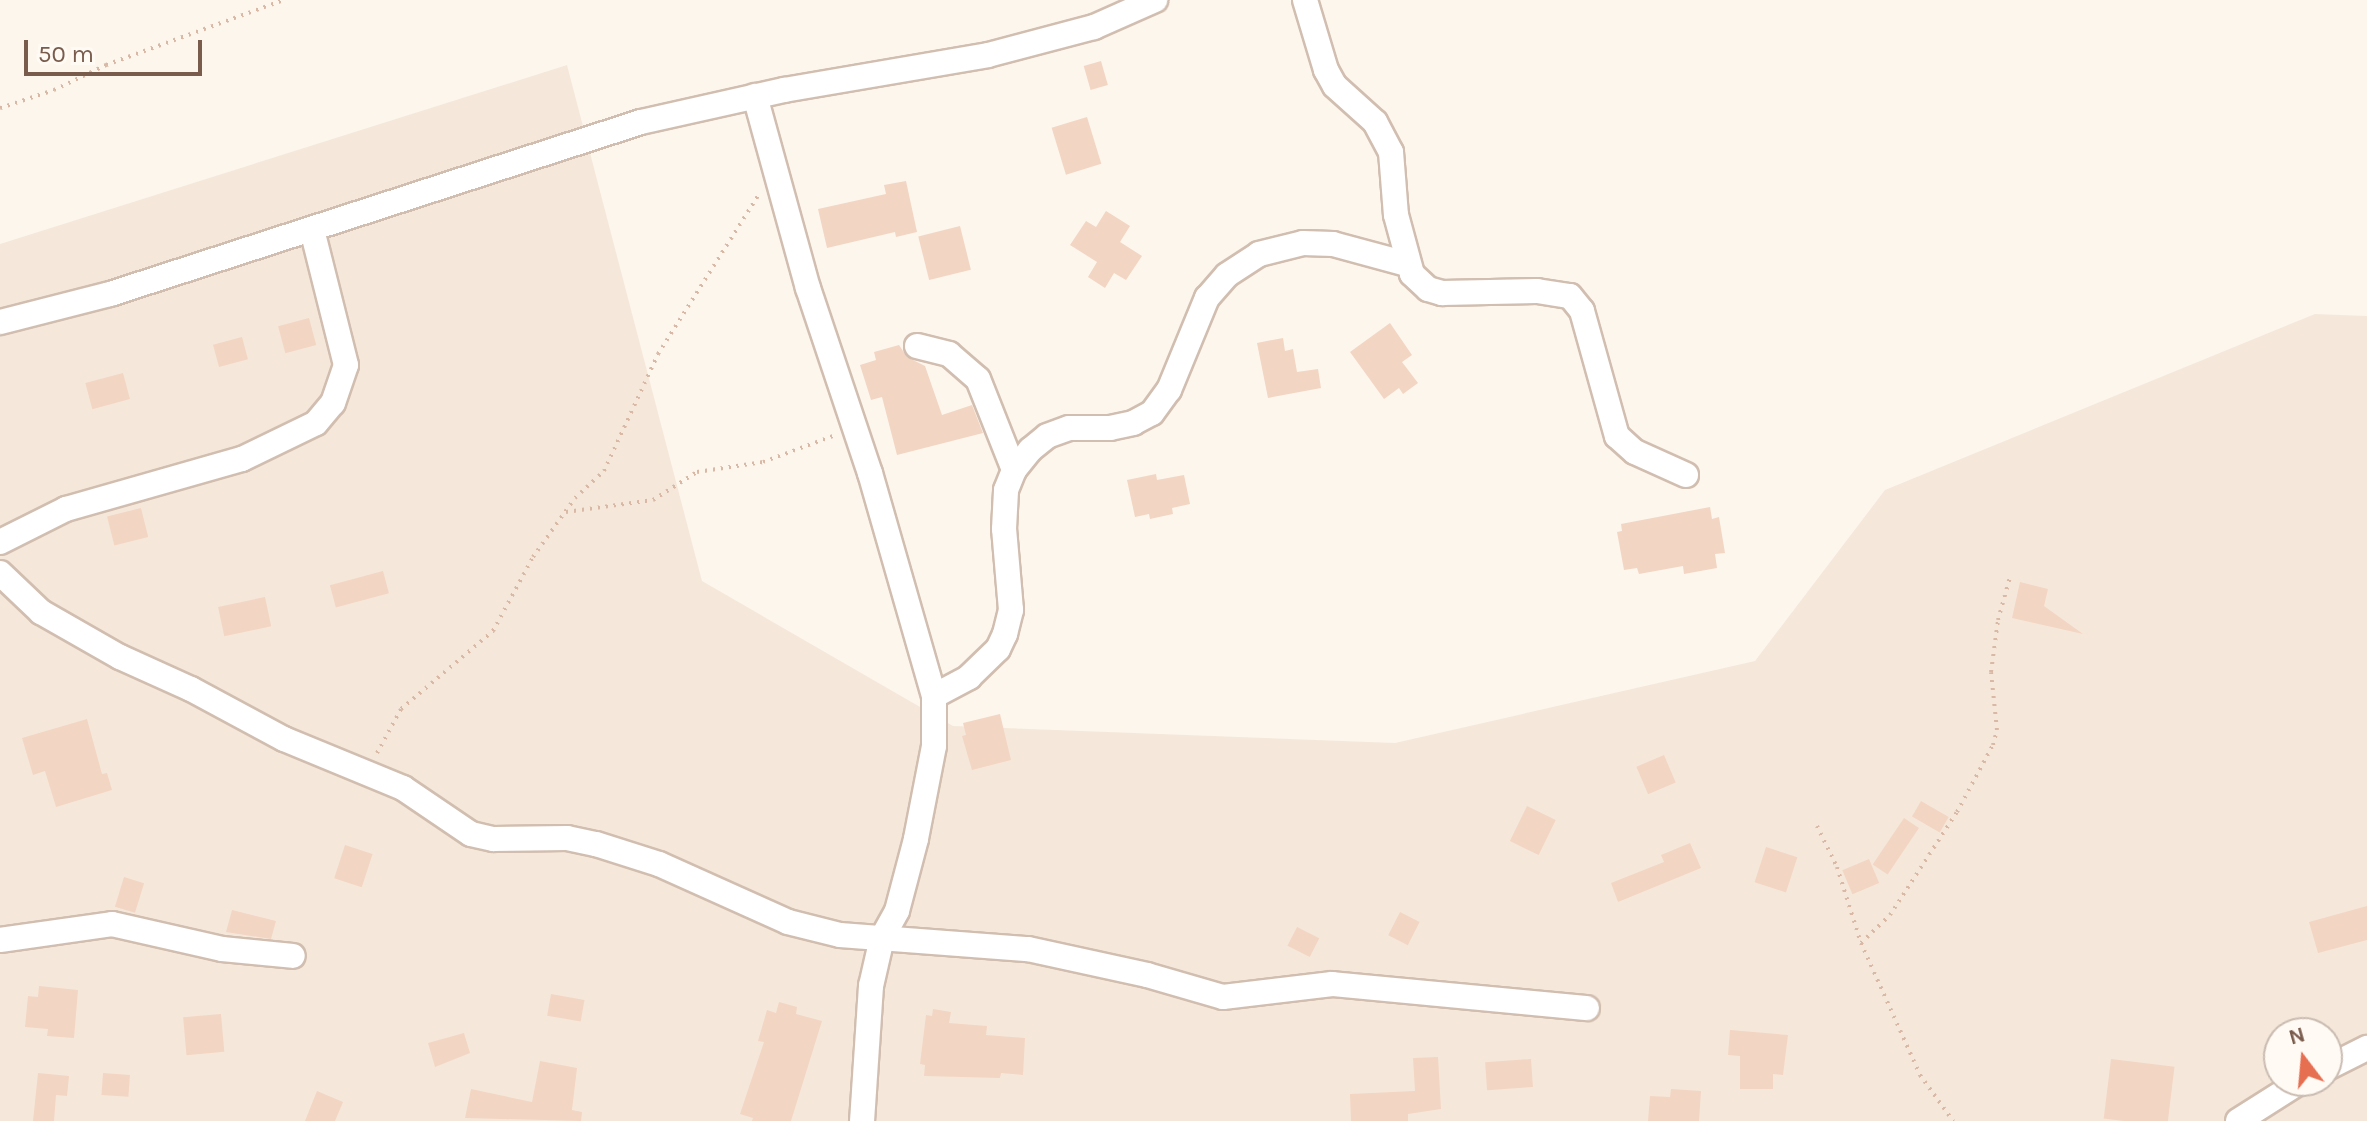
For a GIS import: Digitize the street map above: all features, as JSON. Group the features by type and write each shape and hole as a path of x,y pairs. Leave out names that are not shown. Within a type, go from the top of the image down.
{"street":[{"path":"0,322 110,294 585,139 755,96 988,55 1094,27 1155,0"},
{"path":"1305,0 1326,70 1335,86 1370,116 1391,152 1396,215 1407,264 1428,289 1442,293 1537,291 1570,296 1582,311 1617,436 1635,452 1686,475"},
{"path":"755,96 808,288 855,428 934,696 934,746 916,839 897,911 882,938 871,986 862,1121"},
{"path":"0,542 66,509 242,459 316,423 333,403 346,365 312,230"},
{"path":"934,696 969,677 998,649 1005,634 1011,610 1004,529 1006,490 1014,470 1047,436 1069,428 1110,428 1133,423 1152,413 1169,390 1207,298 1227,275 1259,254 1303,243 1333,244 1407,264"},
{"path":"917,346 949,354 978,379 1014,470"},
{"path":"0,573 41,612 120,657 191,689 284,739 414,795 471,834 493,839 567,838 596,844 659,864 788,922 840,935 1028,949 1147,975 1223,997 1332,984 1587,1008"},
{"path":"0,940 112,924 222,949 293,956"},
{"path":"2343,1060 2367,1048"},
{"path":"2238,1121 2276,1097"}],"path":[{"path":"0,108 54,90 106,65 284,0"},
{"path":"372,775 378,749 401,709 493,631 533,557 565,513 604,471 658,354 774,171"},
{"path":"565,513 653,500 697,472 763,462 855,428"},
{"path":"1861,943 1899,902 1957,812 1993,745 1997,730 1991,672 1998,620 2010,577"},
{"path":"1817,826 1837,867 1861,943 1920,1075 1953,1121"}],"shaded area":[{"path":"567,65 702,581 953,726 1395,743 1755,661 1885,490 2315,314 2367,316 2367,1121 0,1121 0,244"}],"building":[{"path":"1101,61 1108,85 1091,90 1084,66"},
{"path":"1087,117 1101,164 1066,175 1052,128"},
{"path":"906,181 917,232 896,237 895,232 827,248 818,209 886,194 884,185"},
{"path":"1106,211 1130,226 1120,242 1142,256 1126,280 1114,273 1105,288 1088,277 1097,262 1070,245 1086,221 1096,227"},
{"path":"960,226 971,270 929,280 918,236"},
{"path":"309,318 316,345 285,353 278,326"},
{"path":"1390,323 1412,355 1402,362 1418,383 1403,394 1399,388 1384,399 1350,352"},
{"path":"242,337 248,359 219,367 213,345"},
{"path":"1283,338 1285,351 1293,349 1297,372 1318,369 1321,388 1268,398 1257,343"},
{"path":"899,345 907,357 925,366 942,415 972,405 983,433 897,455 882,397 871,400 860,365 876,360 874,352"},
{"path":"123,373 130,399 92,409 85,383"},
{"path":"1156,474 1157,480 1184,475 1190,504 1172,508 1173,514 1150,519 1149,514 1135,517 1127,480"},
{"path":"1710,507 1712,519 1719,517 1725,553 1715,554 1717,568 1684,574 1683,566 1639,574 1637,568 1624,570 1617,532 1622,531 1621,524"},
{"path":"141,508 148,537 114,546 107,516"},
{"path":"383,571 389,593 336,607 330,585"},
{"path":"2020,582 2048,589 2044,606 2083,634 2012,618"},
{"path":"265,597 271,626 224,636 218,607"},
{"path":"1000,714 1011,760 972,770 962,736 966,735 963,723"},
{"path":"87,719 102,774 107,773 112,790 56,807 45,771 33,775 22,738"},
{"path":"1664,755 1676,783 1648,794 1636,767"},
{"path":"1921,801 1949,817 1940,833 1912,817"},
{"path":"1527,806 1556,820 1539,855 1510,841"},
{"path":"1904,818 1919,828 1888,874 1873,864"},
{"path":"1690,843 1701,868 1618,902 1611,883 1664,862 1661,855"},
{"path":"345,845 373,854 362,887 334,878"},
{"path":"1766,847 1797,857 1786,892 1755,882"},
{"path":"1869,859 1879,883 1852,894 1842,870"},
{"path":"124,877 144,883 135,913 115,907"},
{"path":"2367,906 2367,940 2318,953 2309,922"},
{"path":"232,910 276,921 271,939 226,932"},
{"path":"1400,912 1420,922 1408,945 1388,935"},
{"path":"1297,927 1319,938 1310,957 1287,946"},
{"path":"39,986 78,990 74,1038 47,1036 48,1029 25,1027 28,996 38,997"},
{"path":"551,994 584,1000 581,1022 547,1016"},
{"path":"779,1002 797,1007 796,1014 822,1021 791,1121 752,1121 753,1118 740,1114 764,1042 758,1041 767,1010 776,1013"},
{"path":"933,1009 951,1012 949,1023 987,1026 986,1035 1025,1038 1023,1075 1001,1073 1000,1078 924,1076 925,1065 920,1064 926,1015 932,1016"},
{"path":"221,1014 224,1052 186,1055 183,1017"},
{"path":"1730,1030 1788,1035 1783,1075 1773,1074 1773,1089 1740,1089 1740,1056 1728,1055"},
{"path":"464,1033 470,1053 435,1067 428,1043"},
{"path":"1438,1057 1441,1109 1408,1114 1408,1121 1351,1121 1350,1094 1415,1091 1413,1058"},
{"path":"1531,1059 1533,1087 1487,1090 1485,1062"},
{"path":"2111,1059 2175,1067 2168,1121 2104,1119"},
{"path":"540,1061 577,1068 572,1110 582,1112 581,1121 465,1118 471,1089 532,1102"},
{"path":"38,1073 69,1076 67,1096 56,1095 54,1121 33,1121"},
{"path":"103,1073 130,1075 128,1097 101,1095"},
{"path":"1671,1089 1701,1091 1699,1121 1648,1121 1650,1096 1670,1097"},
{"path":"317,1091 343,1102 335,1121 305,1121"}]}
